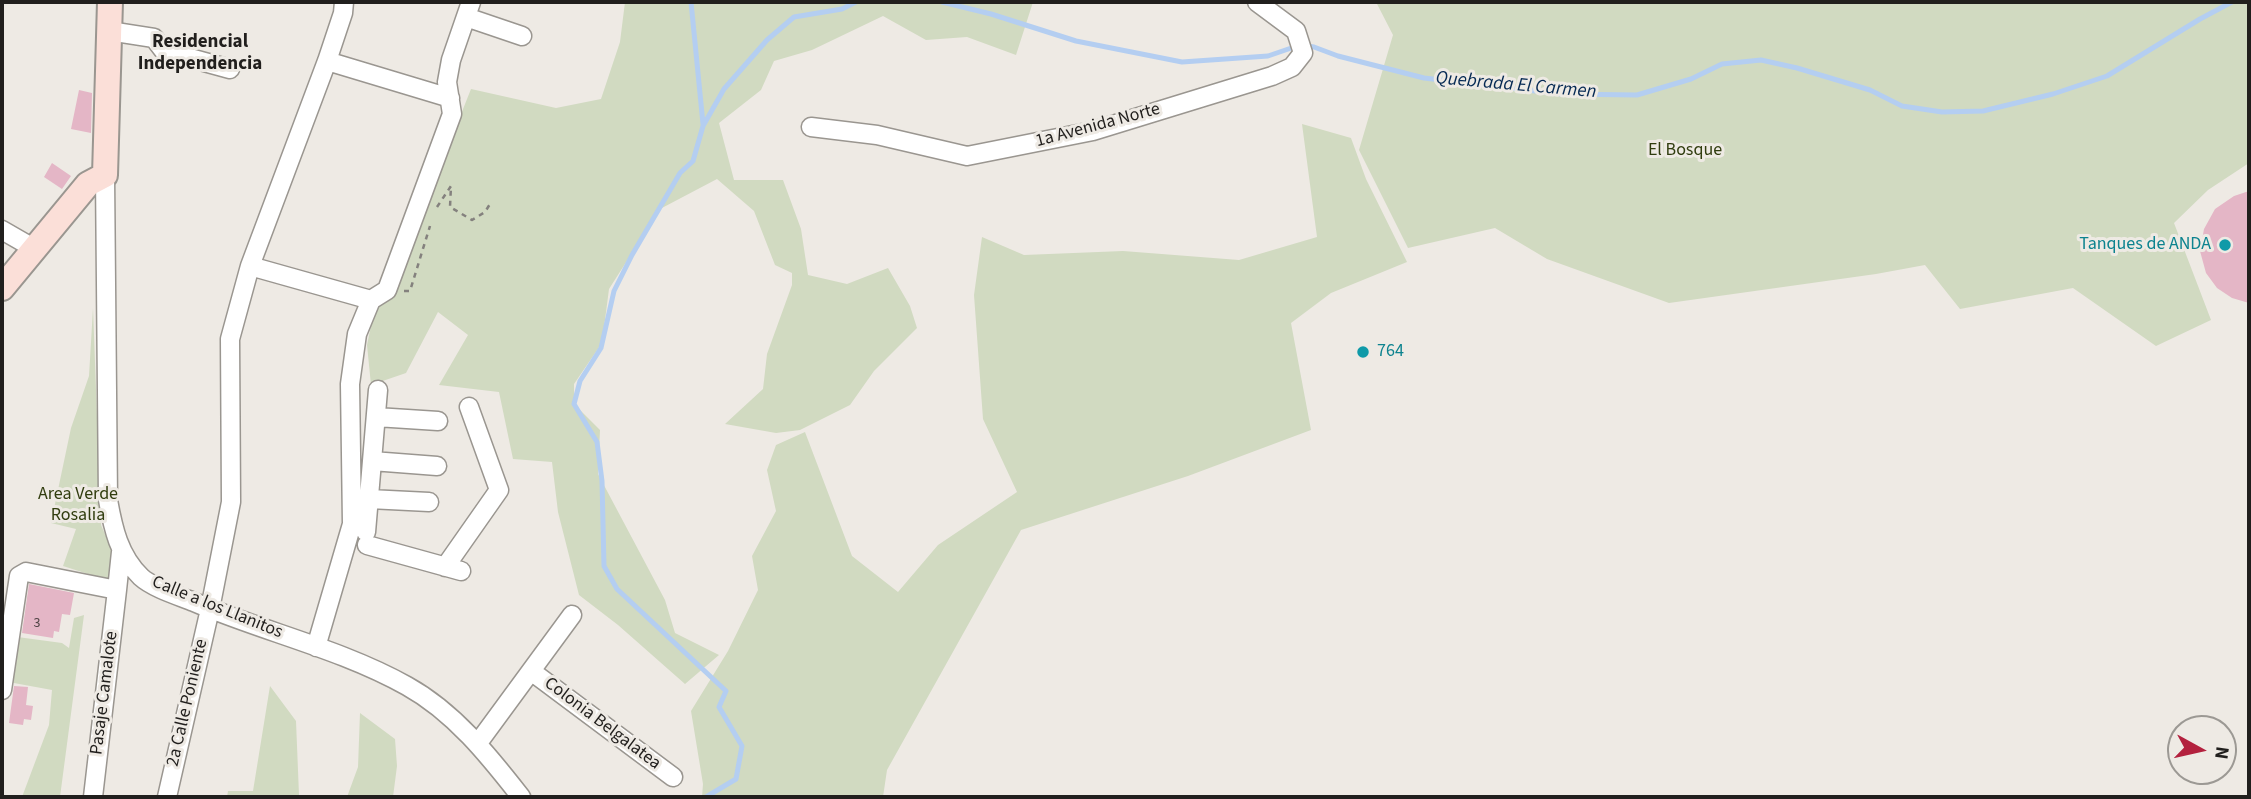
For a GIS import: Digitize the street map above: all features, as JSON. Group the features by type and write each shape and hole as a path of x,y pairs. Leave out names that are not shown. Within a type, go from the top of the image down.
{"street":[{"path":"2,288 88,184 106,175 110,2"},
{"name":"2a Calle Poniente","path":"167,797 210,609 231,502 230,338 250,266 327,61 344,2"},
{"name":"1a Avenida Norte","path":"811,127 877,135 967,156 1093,131 1272,76 1292,67 1303,53 1296,31 1257,2"},
{"path":"316,647 352,524 350,384 357,334 371,300 387,290 452,114 447,82 451,60 468,9 522,36"},
{"path":"109,31 154,38 164,51 230,69"},
{"path":"327,61 450,98"},
{"name":"Calle a los Llanitos","path":"106,175 108,500 121,552 142,578 210,609 383,673 411,688 478,743 521,797"},
{"path":"2,230 35,248"},
{"path":"250,266 371,300"},
{"path":"378,390 367,538 453,569 499,490 470,407"},
{"path":"376,417 438,421"},
{"path":"372,461 437,466"},
{"path":"369,499 429,502"},
{"name":"Pasaje Camalote","path":"93,797 121,552"},
{"path":"2,690 19,576 26,572 117,590"},
{"name":"Colonia Belgalatea","path":"478,743 572,615"},
{"name":"Colonia Belgalatea","path":"531,671 673,777"}],"path":[{"path":"436,208 452,186 450,207 472,220 485,212 490,204"},
{"path":"387,290 410,291 432,220"}],"green space":[{"path":"625,2 1033,2 1016,55 967,37 926,40 883,16 812,50 774,61 761,90 719,123 734,180 783,180 801,229 808,275 847,284 888,268 910,306 917,328 874,371 850,405 800,430 776,433 725,424 763,389 767,354 792,285 792,273 775,265 754,211 717,179 660,209 609,289 602,343 574,384 574,404 600,430 598,474 665,600 675,633 719,655 685,684 618,625 579,595 558,512 552,462 513,459 499,392 439,385 468,335 438,312 406,373 371,385 367,345 376,302 428,197 471,89 556,108 601,99 620,42"},
{"name":"El Bosque","path":"1376,2 2249,2 2249,163 2208,190 2174,223 2211,320 2156,346 2073,288 1960,309 1925,265 1669,303 1547,259 1495,228 1408,248 1359,150 1393,35"},
{"path":"1302,124 1351,138 1366,179 1407,262 1331,293 1291,323 1311,430 1188,476 1021,530 887,770 883,797 702,797 703,784 691,711 728,651 758,590 752,556 776,511 767,470 776,445 805,432 852,556 898,592 938,545 1017,492 983,419 974,295 982,237 1024,255 1123,251 1239,260 1317,237"},
{"name":"Area Verde Rosalia","path":"93,308 101,525 116,559 110,581 63,566 76,529 51,523 71,428 89,376"},
{"path":"84,615 60,797 22,797 49,725 52,690 3,681 10,636 62,643 69,648 74,618"},
{"path":"270,686 296,721 299,795 307,797 227,797 228,791 253,791"},
{"path":"360,713 395,739 397,766 393,797 347,797 358,767"}],"building":[{"path":"79,90 92,93 91,133 71,129"},
{"path":"52,163 71,176 62,189 44,177"},
{"name":"Tanques de ANDA","path":"2249,191 2249,303 2232,298 2217,288 2206,273 2200,251 2204,229 2215,209 2234,196"},
{"path":"29,584 74,593 70,615 62,614 59,632 54,631 53,638 22,633"},
{"path":"14,686 28,687 26,705 33,706 31,720 24,719 23,725 9,723"}],"waterway":[{"path":"691,2 703,124"},
{"name":"Quebrada El Carmen","path":"706,797 736,779 742,746 719,707 726,691 617,589 604,566 602,481 597,442 574,404 580,381 601,348 614,291 680,173 693,161 703,126 724,89 767,40 794,17 842,9 856,2"},
{"name":"Quebrada El Carmen","path":"942,2 991,14 1076,41 1182,62 1268,56 1300,45 1424,78 1561,94 1637,95 1691,79 1722,64 1761,60 1870,90 1902,106 1942,112 1983,111 2053,94 2107,76 2232,2"}],"place":[{"name":"Tanques de ANDA","path":"2225,245"},
{"name":"764","path":"1363,352"}],"district":[{"name":"Residencial Independencia","path":"200,54"}]}
